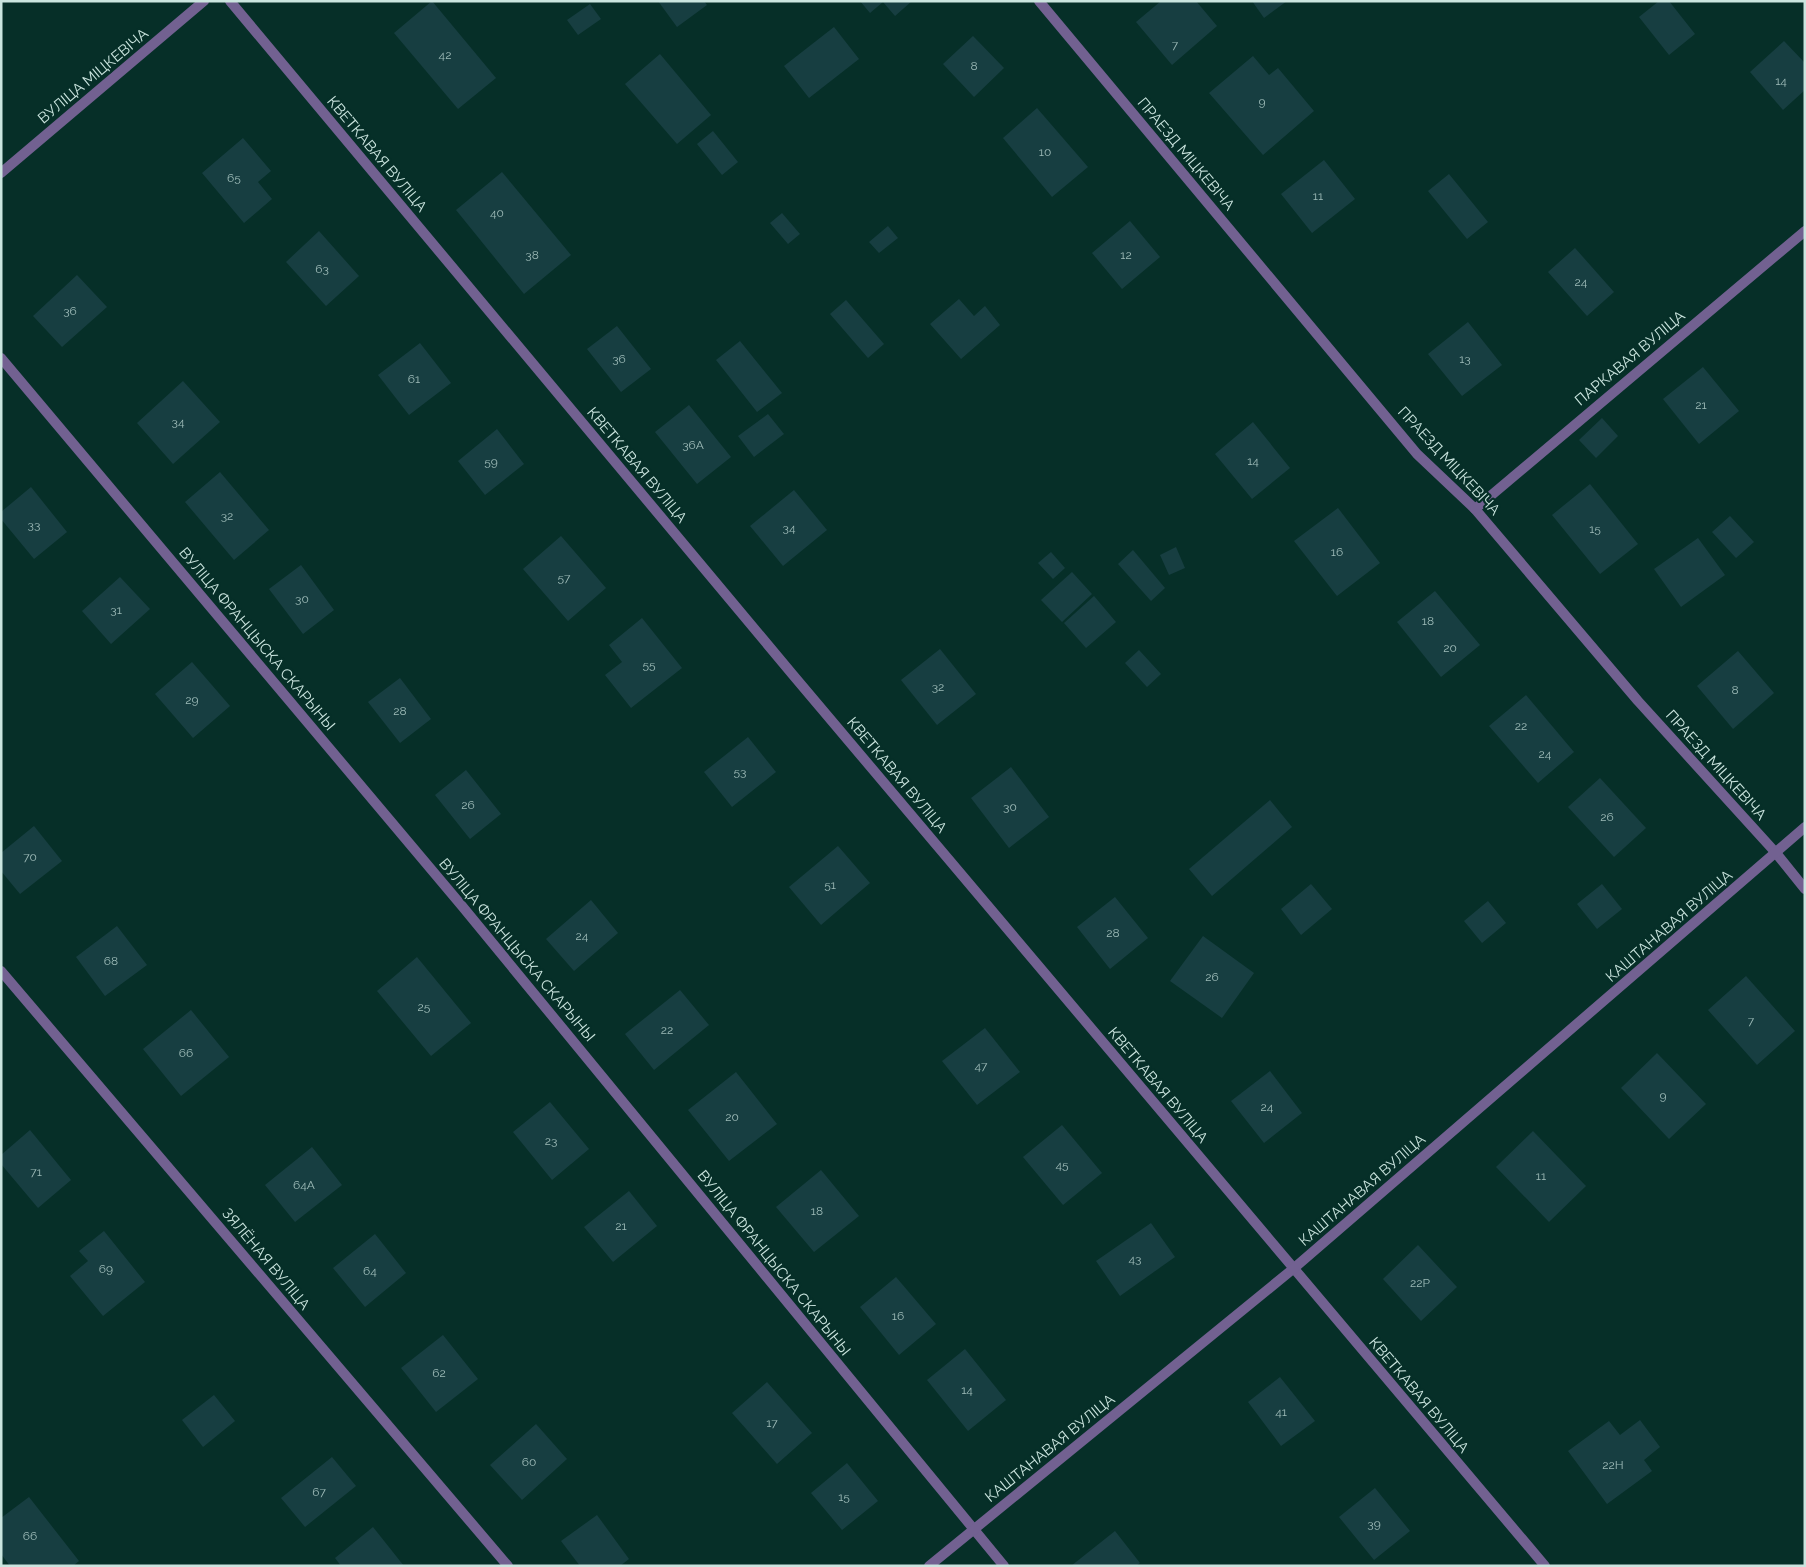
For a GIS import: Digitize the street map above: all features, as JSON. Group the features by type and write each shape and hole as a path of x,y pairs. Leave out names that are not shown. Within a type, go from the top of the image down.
{"street":[{"name":"ВУЛІЦА МІЦКЕВІЧА","path":"1,173 204,1"},
{"name":"КВЕТКАВАЯ ВУЛІЦА","path":"230,1 1293,1270 1545,1566"},
{"name":"ПРАЕЗД МІЦКЕВІЧА","path":"1039,1 1417,454 1474,509 1638,701 1776,853 1805,889"},
{"name":"ПАРКАВАЯ ВУЛІЦА","path":"1474,509 1805,231"},
{"name":"ВУЛІЦА ФРАНЦЫСКА СКАРЫНЫ","path":"1,358 462,906 1004,1566"},
{"name":"КАШТАНАВАЯ ВУЛІЦА","path":"929,1566 1293,1270 1805,827"},
{"name":"ЗЯЛЁНАЯ ВУЛІЦА","path":"1,971 508,1566"}],"building":[{"path":"432,1 496,78 458,109 394,33"},
{"path":"658,1 704,1 707,5 677,27"},
{"path":"860,1 912,1 895,16 883,2 870,13"},
{"path":"1161,1 1196,1 1217,26 1172,65 1136,22"},
{"path":"1252,1 1287,1 1264,18"},
{"path":"1659,1 1669,1 1695,34 1669,55 1639,17"},
{"path":"590,4 601,19 578,35 567,20"},
{"path":"834,27 859,59 809,98 784,66"},
{"path":"973,36 1004,68 974,97 943,64"},
{"path":"1784,41 1805,63 1805,90 1783,110 1750,72"},
{"path":"660,54 711,115 677,144 625,84"},
{"path":"1253,56 1269,75 1278,68 1314,111 1263,155 1209,93"},
{"path":"1037,108 1088,167 1052,197 1003,138"},
{"path":"713,131 738,162 722,175 697,144"},
{"path":"243,138 271,171 258,182 272,199 244,223 202,173"},
{"path":"1324,160 1355,199 1312,233 1281,194"},
{"path":"502,172 571,255 524,294 456,210"},
{"path":"1449,174 1488,222 1467,239 1428,191"},
{"path":"782,213 800,234 788,244 770,223"},
{"path":"1130,221 1160,257 1122,289 1092,253"},
{"path":"888,226 898,238 879,253 869,242"},
{"path":"319,231 359,276 326,306 286,262"},
{"path":"1575,248 1614,292 1587,316 1548,272"},
{"path":"77,275 107,307 62,347 33,316"},
{"path":"959,299 974,316 985,306 1000,325 961,359 930,324"},
{"path":"846,300 884,344 868,358 830,314"},
{"path":"1468,322 1502,365 1462,396 1428,354"},
{"path":"617,326 651,369 621,392 587,349"},
{"path":"740,341 782,393 757,412 716,360"},
{"path":"420,343 451,383 409,415 378,375"},
{"path":"1703,367 1739,411 1699,444 1663,399"},
{"path":"183,381 220,422 173,464 137,423"},
{"path":"689,405 731,457 697,484 655,432"},
{"path":"768,414 784,434 754,457 738,436"},
{"path":"1602,418 1618,436 1596,458 1579,440"},
{"path":"1253,422 1290,468 1252,499 1215,454"},
{"path":"497,429 524,464 485,495 458,461"},
{"path":"220,472 269,530 234,560 185,502"},
{"path":"1590,484 1638,544 1600,574 1552,515"},
{"path":"31,487 67,532 34,559 1,519 1,512"},
{"path":"794,490 827,530 783,566 750,526"},
{"path":"1338,508 1380,563 1337,596 1294,541"},
{"path":"1730,516 1754,542 1736,558 1712,532"},
{"path":"561,536 606,588 568,621 523,569"},
{"path":"1698,538 1725,575 1681,607 1654,569"},
{"path":"1176,547 1185,568 1169,575 1160,555"},
{"path":"1133,550 1165,588 1151,601 1118,564"},
{"path":"1051,552 1065,568 1053,579 1038,563"},
{"path":"301,565 334,610 303,634 269,589"},
{"path":"1072,572 1092,594 1062,622 1041,600"},
{"path":"120,577 150,609 111,644 82,611"},
{"path":"1435,591 1480,645 1441,677 1397,622"},
{"path":"1094,596 1116,622 1086,648 1064,623"},
{"path":"642,618 682,668 631,708 605,675 622,662 609,645"},
{"path":"940,649 976,694 937,725 901,680"},
{"path":"1139,650 1161,674 1147,687 1125,663"},
{"path":"1738,651 1774,693 1733,729 1697,686"},
{"path":"192,662 230,706 193,738 155,694"},
{"path":"400,678 431,719 400,743 368,702"},
{"path":"1526,695 1574,752 1538,783 1489,726"},
{"path":"748,737 776,772 732,807 704,772"},
{"path":"1011,767 1049,817 1009,848 971,798"},
{"path":"466,770 501,814 470,839 435,795"},
{"path":"1600,778 1646,828 1614,857 1568,807"},
{"path":"1270,800 1292,827 1212,896 1189,869"},
{"path":"34,826 62,861 20,894 1,871 1,853"},
{"path":"838,846 870,883 821,925 789,887"},
{"path":"1311,884 1332,909 1301,935 1281,909"},
{"path":"1602,884 1622,909 1597,929 1577,904"},
{"path":"1115,897 1148,938 1110,969 1077,927"},
{"path":"591,900 618,933 574,971 546,939"},
{"path":"1488,901 1506,923 1482,943 1464,921"},
{"path":"117,926 147,965 105,996 76,957"},
{"path":"1203,936 1254,973 1222,1018 1170,981"},
{"path":"417,957 471,1023 431,1056 377,991"},
{"path":"1746,976 1795,1031 1757,1065 1708,1010"},
{"path":"680,990 709,1025 654,1070 625,1034"},
{"path":"191,1010 229,1057 181,1096 143,1049"},
{"path":"985,1028 1020,1072 977,1105 942,1061"},
{"path":"1657,1053 1706,1104 1669,1139 1621,1088"},
{"path":"1270,1071 1302,1113 1264,1143 1231,1101"},
{"path":"736,1072 777,1124 729,1161 688,1110"},
{"path":"550,1102 589,1149 552,1180 513,1132"},
{"path":"1062,1125 1102,1173 1063,1205 1023,1157"},
{"path":"30,1130 71,1180 38,1208 1,1164 1,1155"},
{"path":"1533,1131 1586,1186 1549,1222 1496,1167"},
{"path":"312,1147 342,1185 295,1222 265,1185"},
{"path":"821,1170 859,1216 814,1252 776,1207"},
{"path":"629,1191 657,1226 613,1262 584,1227"},
{"path":"1151,1223 1175,1257 1120,1296 1096,1261"},
{"path":"104,1231 145,1282 103,1316 70,1276 88,1261 79,1251"},
{"path":"375,1234 406,1273 365,1307 333,1268"},
{"path":"1418,1245 1457,1287 1421,1321 1383,1279"},
{"path":"896,1277 936,1324 899,1355 860,1307"},
{"path":"443,1335 478,1379 436,1412 401,1368"},
{"path":"965,1349 1006,1400 968,1431 927,1380"},
{"path":"1280,1377 1315,1421 1281,1446 1248,1402"},
{"path":"767,1382 812,1433 777,1464 732,1413"},
{"path":"214,1395 235,1421 203,1447 182,1420"},
{"path":"1640,1420 1660,1447 1644,1460 1652,1471 1607,1504 1568,1451 1609,1421 1620,1435"},
{"path":"536,1424 567,1459 522,1500 490,1465"},
{"path":"332,1457 356,1486 305,1527 281,1498"},
{"path":"847,1463 878,1501 842,1530 811,1493"},
{"path":"1375,1488 1410,1531 1374,1560 1339,1517"},
{"path":"29,1497 79,1561 73,1566 10,1566 1,1554 1,1518"},
{"path":"597,1515 629,1559 620,1566 580,1566 561,1541"},
{"path":"373,1527 404,1566 341,1566 335,1558"},
{"path":"1115,1531 1140,1563 1136,1566 1071,1566"}]}
